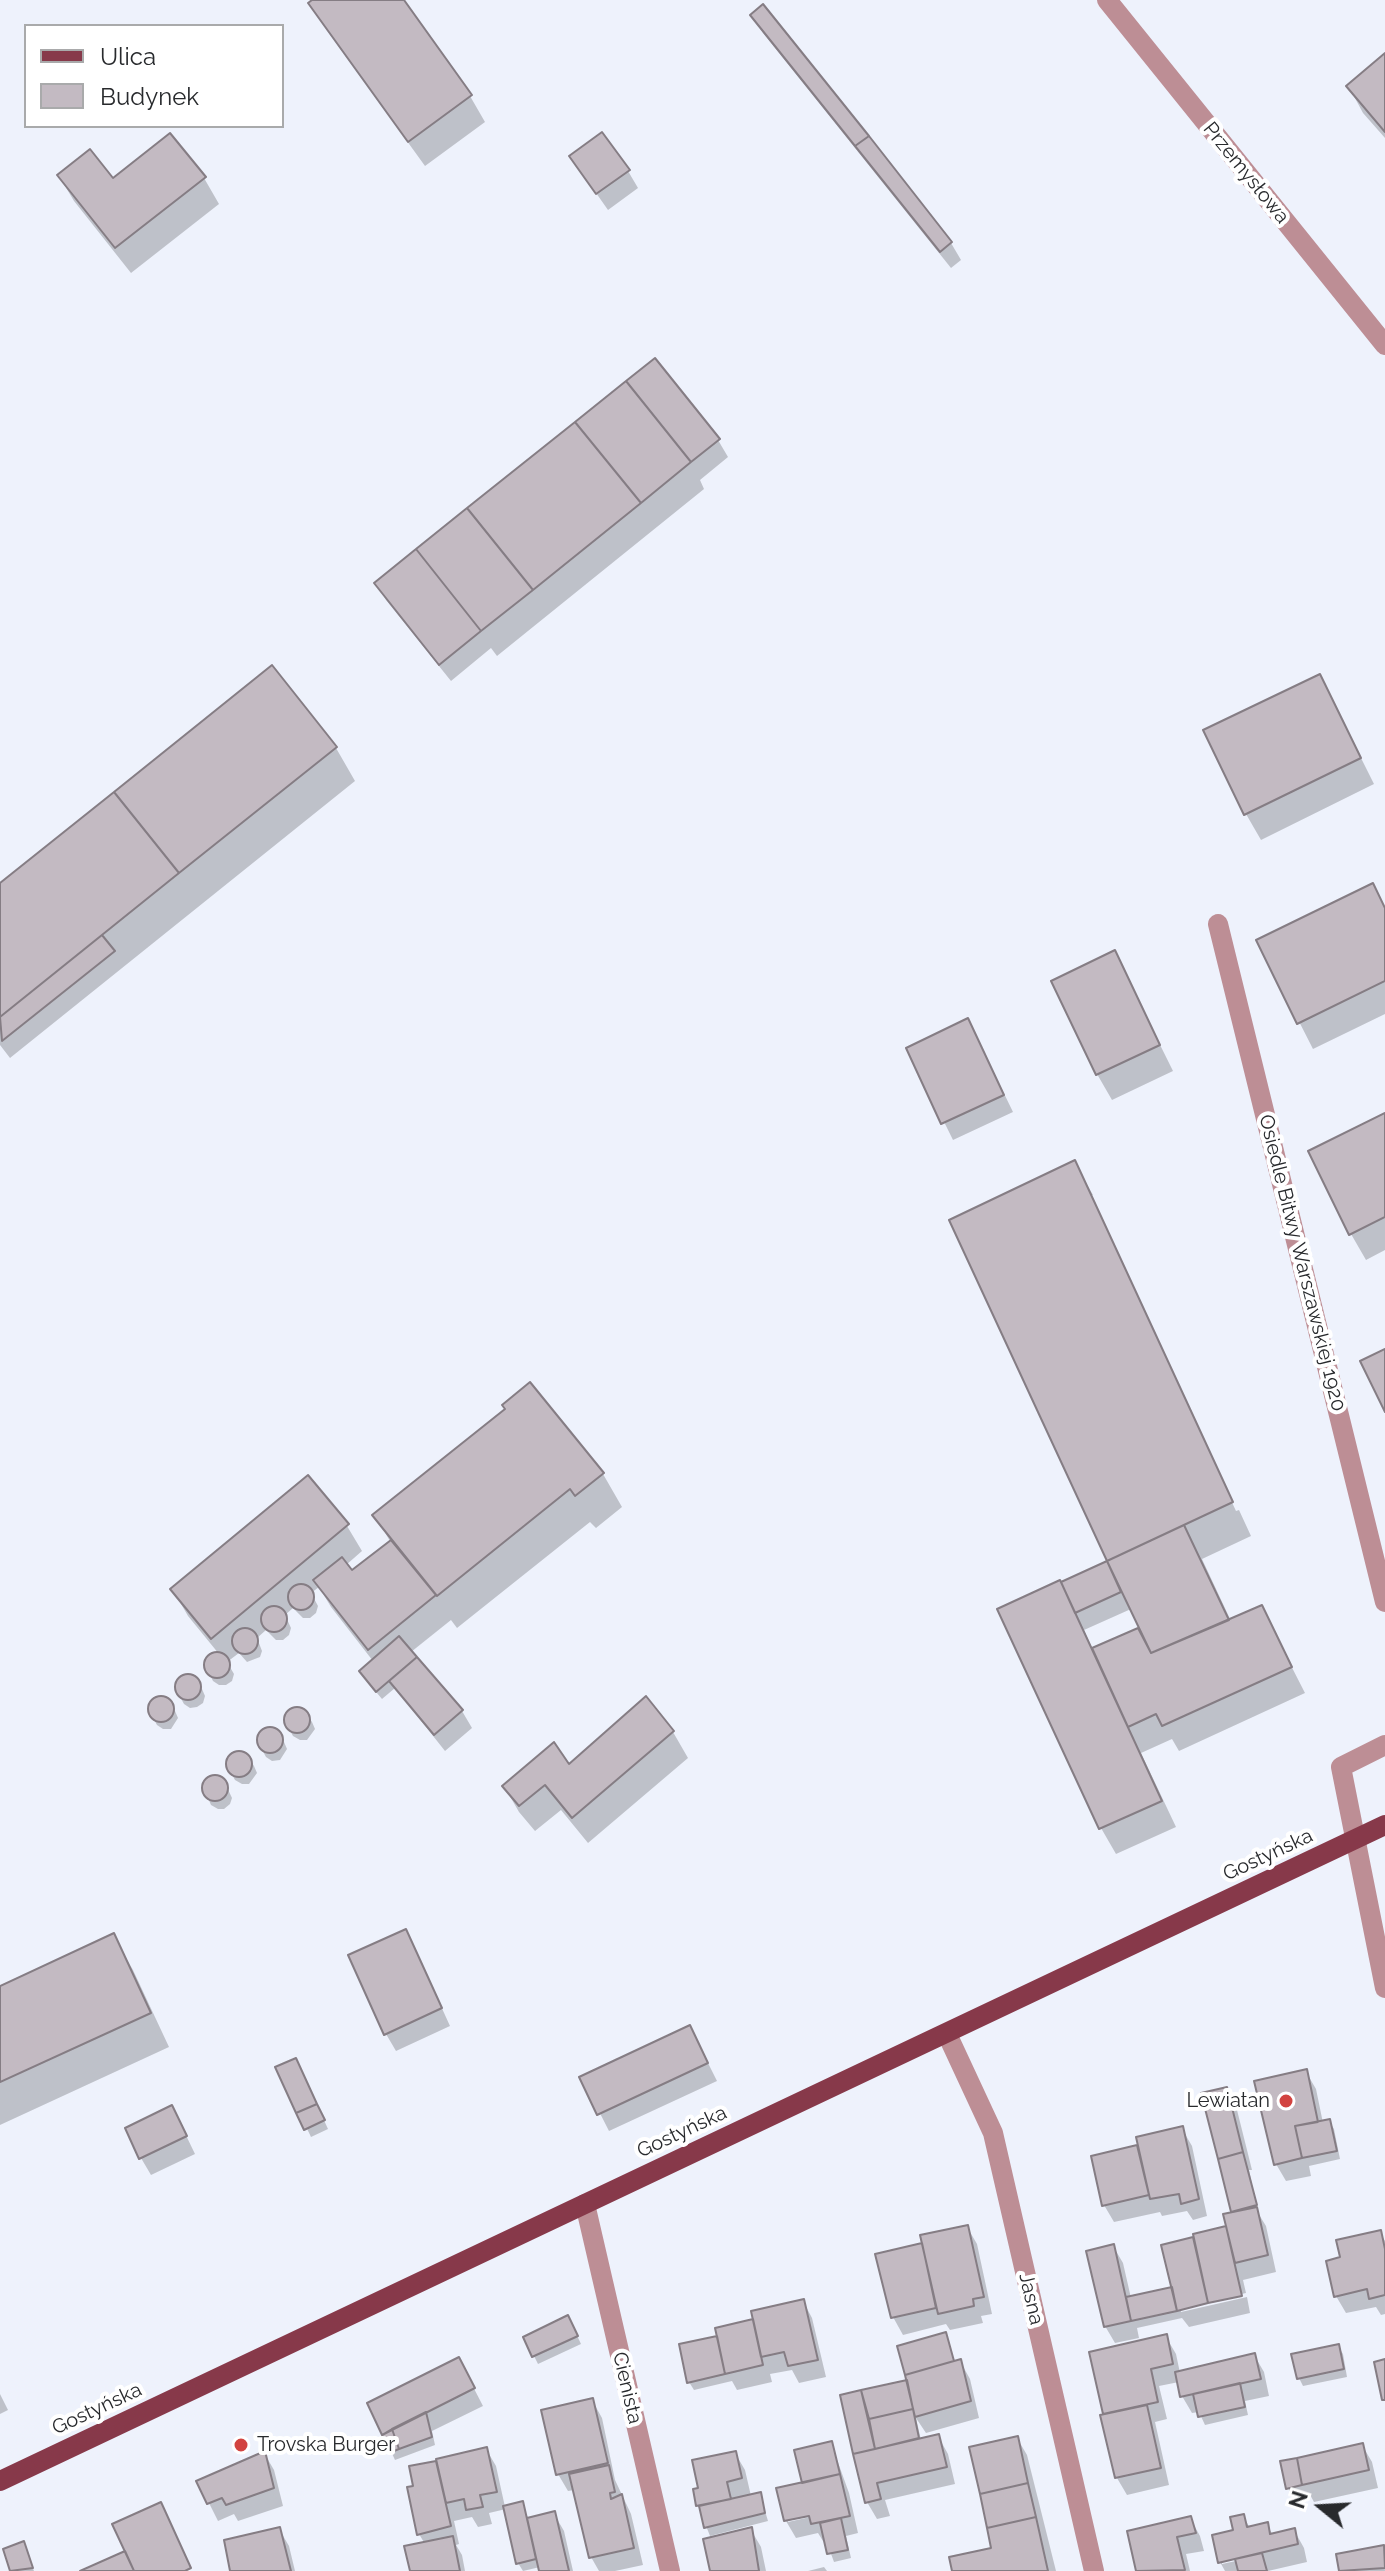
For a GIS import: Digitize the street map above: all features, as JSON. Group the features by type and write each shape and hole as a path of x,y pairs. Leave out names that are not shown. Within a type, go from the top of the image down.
{"main road":[{"name":"Gostyńska","path":"0,2481 1385,1825"}],"street":[{"name":"Przemysłowa","path":"1107,0 1385,345"},
{"name":"Osiedle Bitwy Warszawskiej 1920","path":"1218,924 1385,1602"},
{"path":"1385,1745 1341,1767 1385,1988"},
{"name":"Jasna","path":"947,2034 993,2133 1094,2571"},
{"name":"Cienista","path":"585,2204 670,2571"}],"building":[{"path":"312,0 404,0 472,95 408,142 308,3"},
{"path":"763,4 869,136 855,146 750,15"},
{"path":"1385,53 1385,132 1346,86"},
{"path":"602,132 630,170 596,194 569,156"},
{"path":"170,133 206,177 115,248 57,175 90,149 113,178"},
{"path":"869,136 952,242 940,252 855,146"},
{"path":"655,358 720,439 691,462 626,381"},
{"path":"626,381 691,462 641,503 575,422"},
{"path":"575,422 641,503 533,590 467,508"},
{"path":"467,508 533,590 481,631 416,549"},
{"path":"416,549 481,631 439,665 374,583"},
{"path":"272,665 337,747 179,873 114,792"},
{"path":"1320,674 1361,758 1244,815 1203,730"},
{"path":"114,792 179,873 0,1017 0,883"},
{"path":"1373,883 1385,908 1385,981 1297,1024 1256,940"},
{"path":"102,935 115,951 2,1041 0,1017"},
{"path":"1115,950 1160,1045 1096,1075 1051,981"},
{"path":"968,1018 1004,1095 941,1124 906,1048"},
{"path":"1385,1113 1385,1217 1349,1235 1308,1151"},
{"path":"1075,1160 1233,1502 1107,1561 949,1220"},
{"path":"1385,1349 1385,1412 1360,1361"},
{"path":"530,1382 604,1473 575,1496 570,1489 437,1596 372,1515 505,1409 502,1405"},
{"path":"308,1475 349,1524 211,1639 170,1589"},
{"path":"1184,1525 1229,1620 1151,1653 1107,1561"},
{"path":"391,1540 436,1595 368,1650 313,1580 342,1557 352,1570"},
{"path":"1107,1561 1121,1592 1075,1613 1061,1582"},
{"path":"1060,1580 1162,1801 1099,1829 997,1609"},
{"path":"301,1584 310,1588 314,1597 310,1606 301,1610 292,1606 288,1597 292,1588"},
{"path":"1262,1605 1292,1667 1162,1726 1156,1714 1128,1727 1092,1648 1138,1628 1151,1653"},
{"path":"274,1606 283,1610 287,1619 283,1628 274,1632 265,1628 261,1619 265,1610"},
{"path":"245,1628 254,1632 258,1641 254,1650 245,1654 236,1650 232,1641 236,1632"},
{"path":"399,1636 417,1657 376,1692 359,1671"},
{"path":"217,1652 226,1656 230,1665 226,1674 217,1678 208,1674 204,1665 208,1656"},
{"path":"417,1657 463,1710 434,1735 389,1681"},
{"path":"188,1674 197,1678 201,1687 197,1696 188,1700 179,1696 175,1687 179,1678"},
{"path":"161,1696 170,1700 174,1709 170,1718 161,1722 152,1718 148,1709 152,1700"},
{"path":"646,1696 674,1731 572,1818 545,1785 519,1806 502,1786 554,1742 569,1764"},
{"path":"297,1707 306,1711 310,1720 306,1729 297,1733 288,1729 284,1720 288,1711"},
{"path":"270,1727 279,1731 283,1740 279,1749 270,1753 261,1749 257,1740 261,1731"},
{"path":"239,1751 248,1755 252,1764 248,1773 239,1777 230,1773 226,1764 230,1755"},
{"path":"215,1775 224,1779 228,1788 224,1797 215,1801 206,1797 202,1788 206,1779"},
{"path":"406,1929 442,2008 384,2035 348,1955"},
{"path":"114,1933 151,2013 0,2082 0,1986"},
{"path":"690,2025 708,2063 597,2115 579,2077"},
{"path":"296,2058 317,2104 296,2113 275,2067"},
{"name":"Lewiatan","path":"1307,2069 1318,2122 1295,2126 1302,2158 1274,2165 1254,2081"},
{"path":"1227,2087 1243,2152 1218,2159 1201,2093"},
{"path":"317,2104 325,2120 304,2130 296,2113"},
{"path":"172,2105 187,2136 139,2159 125,2128"},
{"path":"1330,2119 1337,2151 1302,2158 1295,2126"},
{"path":"1183,2126 1199,2199 1181,2204 1179,2194 1150,2199 1136,2137"},
{"path":"1137,2145 1149,2195 1102,2206 1091,2156"},
{"path":"1243,2152 1257,2205 1231,2212 1218,2159"},
{"path":"1257,2207 1268,2255 1235,2263 1223,2214"},
{"path":"968,2225 984,2297 973,2299 974,2306 938,2314 920,2235"},
{"path":"1226,2226 1242,2296 1208,2303 1193,2234"},
{"path":"1381,2230 1385,2249 1385,2295 1369,2299 1367,2289 1334,2297 1326,2261 1340,2257 1336,2240"},
{"path":"1193,2237 1208,2303 1177,2311 1161,2245"},
{"path":"922,2243 936,2308 891,2318 875,2254"},
{"path":"1114,2244 1131,2321 1104,2327 1086,2251"},
{"path":"1172,2287 1177,2311 1131,2321 1126,2297"},
{"path":"804,2299 818,2360 788,2366 784,2352 761,2357 751,2311"},
{"path":"568,2315 578,2336 532,2357 523,2337"},
{"path":"753,2319 763,2365 725,2374 715,2328"},
{"path":"946,2332 954,2361 905,2375 897,2346"},
{"path":"1167,2334 1173,2364 1151,2369 1158,2402 1103,2414 1089,2352"},
{"path":"717,2336 725,2374 687,2383 679,2344"},
{"path":"1339,2344 1344,2369 1297,2379 1291,2354"},
{"path":"1255,2353 1261,2379 1180,2397 1175,2372"},
{"path":"459,2357 475,2388 382,2435 367,2403"},
{"path":"961,2359 971,2401 915,2417 905,2375"},
{"path":"1385,2359 1385,2400 1382,2400 1374,2362"},
{"path":"907,2380 913,2409 869,2419 861,2390"},
{"path":"1240,2383 1245,2407 1198,2417 1193,2394"},
{"path":"861,2390 875,2449 853,2454 840,2395"},
{"path":"593,2398 608,2463 556,2475 541,2410"},
{"path":"1147,2405 1161,2468 1115,2478 1100,2415"},
{"path":"913,2409 919,2438 875,2449 869,2419"},
{"path":"426,2412 432,2437 399,2449 392,2429"},
{"path":"392,2429 399,2449 389,2453 382,2435"},
{"path":"939,2434 947,2467 877,2483 881,2499 865,2503 853,2454"},
{"path":"1018,2436 1028,2483 980,2494 969,2447"},
{"path":"832,2441 840,2474 802,2483 794,2450"},
{"path":"1363,2443 1369,2470 1302,2485 1297,2458"},
{"path":"487,2447 497,2492 480,2495 483,2507 466,2510 464,2499 446,2503 436,2459"},
{"path":"265,2451 274,2488 226,2505 222,2498 207,2504 196,2481"},
{"path":"736,2451 742,2478 727,2482 731,2499 696,2506 693,2489 698,2488 692,2460"},
{"path":"1297,2458 1302,2485 1286,2489 1280,2461"},
{"path":"436,2461 451,2526 417,2535 407,2487 413,2486 409,2466"},
{"path":"609,2465 615,2492 610,2493 611,2499 622,2494 634,2548 589,2558 569,2474"},
{"path":"840,2474 850,2516 811,2524 809,2516 784,2521 776,2488"},
{"path":"1028,2483 1036,2517 987,2528 980,2494"},
{"path":"761,2492 765,2513 704,2528 699,2506"},
{"path":"523,2501 536,2559 516,2564 503,2506"},
{"path":"161,2502 191,2568 185,2571 134,2571 112,2524"},
{"path":"555,2511 569,2571 539,2571 527,2518"},
{"path":"1244,2514 1247,2527 1268,2522 1270,2534 1295,2528 1298,2544 1218,2563 1212,2535 1233,2530 1230,2517"},
{"path":"1191,2516 1196,2533 1177,2537 1185,2570 1136,2571 1127,2531"},
{"path":"1036,2517 1048,2571 952,2571 949,2557 991,2548 987,2528"},
{"path":"841,2518 848,2550 827,2554 820,2523"},
{"path":"280,2527 291,2571 230,2571 224,2540"},
{"path":"752,2527 759,2571 710,2571 703,2539"},
{"path":"453,2536 460,2571 410,2571 404,2546"},
{"path":"24,2541 33,2568 10,2571 3,2549"},
{"path":"1384,2545 1385,2568 1339,2571 1336,2554"},
{"path":"125,2551 134,2571 80,2571"},
{"path":"1262,2553 1267,2571 1238,2571 1235,2559"}],"place":[{"name":"Lewiatan","path":"1286,2101"},
{"name":"Trovska Burger","path":"241,2445"}]}
